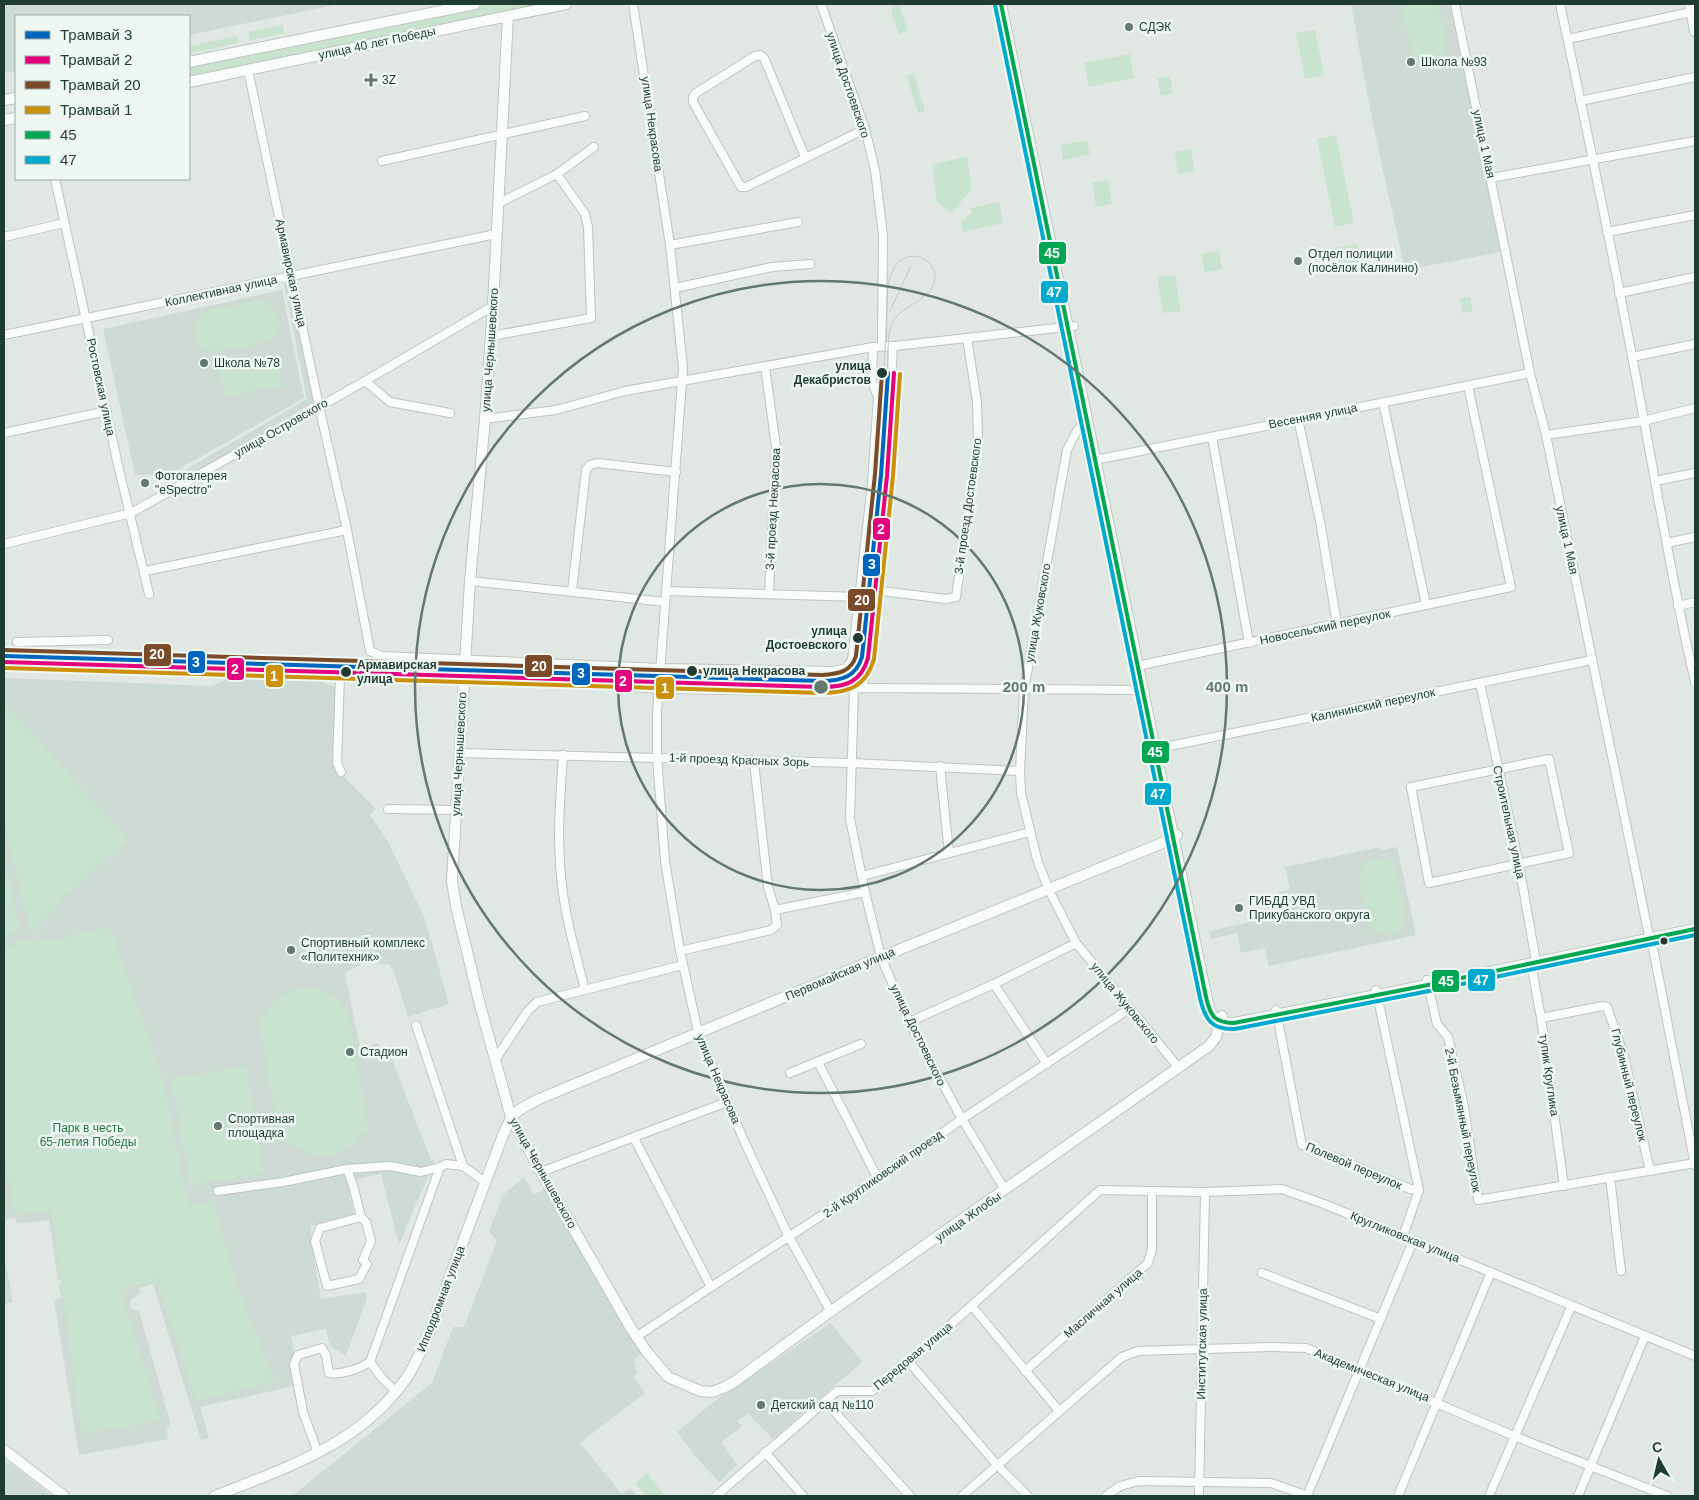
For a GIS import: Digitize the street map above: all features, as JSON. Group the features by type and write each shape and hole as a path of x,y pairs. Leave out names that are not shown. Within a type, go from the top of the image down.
{"street":[{"name":"улица 40 лет Победы","path":"190,62 475,4"},
{"name":"улица 40 лет Победы","path":"190,82 566,4"},
{"name":"улица Некрасова","path":"633,4 670,245 683,368 661,668 656,712 657,757 665,861 680,951 698,1032 744,1143 789,1238 831,1312"},
{"name":"улица Достоевского","path":"820,4 865,128 875,170 884,235 882,346"},
{"path":"1001,4 1071,327 1087,417 1098,459"},
{"path":"1007,4 1140,666 1177,839 1209,1006 1214,1018 1226,1019 1276,1012 1376,993 1534,961 1695,924"},
{"name":"улица 1 Мая","path":"1455,4 1530,373 1546,435 1695,1164"},
{"path":"1560,4 1632,357 1678,606 1693,666 1695,682"},
{"path":"1568,39 1691,8 1695,31"},
{"name":"улица Чернышевского","path":"508,16 493,306 470,581 452,881 456,906 511,1117 636,1337 668,1377 700,1391"},
{"path":"805,157 764,58 760,55 747,61 696,93 693,97 693,102 741,187 746,187 865,128"},
{"name":"Армавирская улица","path":"248,70 347,530 370,651 382,656 465,661"},
{"path":"1580,101 1695,77"},
{"path":"382,161 585,116"},
{"path":"1491,178 1695,141"},
{"path":"499,203 557,174 594,147"},
{"path":"491,336 591,318 588,227 585,214 557,174"},
{"name":"Ростовская улица","path":"55,180 87,318 124,494 131,513 149,594"},
{"path":"1607,232 1695,215"},
{"path":"670,245 798,222"},
{"path":"4,237 64,223"},
{"name":"Коллективная улица","path":"4,335 496,234"},
{"path":"675,288 772,267 810,264"},
{"path":"1619,292 1695,277"},
{"name":"улица Островского","path":"4,544 131,513 493,306"},
{"path":"485,419 556,410 626,391 872,347 1071,327"},
{"name":"3-й проезд Достоевского","path":"873,590 946,600 956,596 978,438 977,402 967,338"},
{"path":"1632,357 1695,344"},
{"path":"863,688 886,476 894,346"},
{"path":"465,661 661,668 834,671 846,668 852,660 872,484 878,397 872,382 872,347"},
{"name":"3-й проезд Некрасова","path":"765,366 776,447 769,593"},
{"name":"Весенняя улица","path":"1098,459 1530,373"},
{"path":"364,381 390,402 450,413"},
{"name":"Новосельский переулок","path":"1140,666 1512,587 1468,386"},
{"path":"1383,402 1426,605"},
{"path":"1546,435 1643,420 1695,408"},
{"path":"4,433 106,411"},
{"name":"улица Жуковского","path":"1087,417 1067,450 1024,690 1020,771 1021,793 1037,859 1048,888 1076,943 1179,1068"},
{"path":"1298,419 1320,521 1336,624"},
{"path":"1212,437 1249,643"},
{"path":"572,592 586,470 590,465 597,463 676,472"},
{"path":"1655,481 1695,473"},
{"path":"144,571 347,530"},
{"path":"1667,543 1695,537"},
{"path":"470,581 665,602"},
{"path":"666,591 860,597"},
{"path":"1678,606 1695,602"},
{"path":"17,642 108,640"},
{"name":"Калининский переулок","path":"1157,748 1592,660"},
{"path":"1140,666 1142,690 1157,748"},
{"path":"319,676 400,677 464,681 529,679 659,689 808,691 863,688 1142,690"},
{"path":"340,676 337,763 340,772"},
{"name":"Строительная улица","path":"1480,683 1519,864 1534,961"},
{"name":"улица Достоевского","path":"854,689 850,819 881,957 909,1022 962,1119 1005,1190"},
{"name":"1-й проезд Красных Зорь","path":"459,753 940,766 1020,771"},
{"path":"563,755 560,869 563,894 585,990"},
{"path":"1549,759 1569,853 1519,864 1428,883 1410,787 1549,759"},
{"path":"680,951 771,930 777,925 776,910 768,887 754,762"},
{"path":"940,766 949,853"},
{"path":"388,809 456,810"},
{"path":"862,876 1030,832"},
{"name":"Первомайская улица","path":"511,1117 520,1109 538,1099 698,1032 1048,888 1177,839"},
{"path":"776,910 865,892"},
{"path":"1649,936 1695,929"},
{"path":"909,1022 994,984 1076,943"},
{"name":"тупик Круглика","path":"1534,961 1564,1186"},
{"path":"496,1060 528,1012 538,1002 683,965"},
{"name":"2-й Безымянный переулок","path":"1427,982 1437,1024 1448,1036 1464,1107 1478,1200 1564,1186"},
{"path":"994,984 1047,1064"},
{"path":"1376,993 1419,1190 1403,1236"},
{"name":"Глубинный переулок","path":"1541,1018 1603,1006 1607,1007 1624,1056 1650,1171"},
{"name":"2-й Кругликовский проезд","path":"636,1337 878,1179 962,1119 1129,1009"},
{"path":"1226,1019 1234,1023 1276,1012"},
{"name":"Полевой переулок","path":"1276,1012 1302,1145 1410,1189 1419,1190"},
{"name":"улица Жлобы","path":"700,1391 712,1392 734,1382 1179,1068 1210,1046 1226,1019"},
{"path":"416,1025 463,1166"},
{"path":"790,1073 861,1044"},
{"path":"818,1062 878,1179"},
{"path":"541,1172 728,1102"},
{"name":"Ипподромная улица","path":"215,1496 318,1453 349,1434 371,1417 396,1392 418,1358 429,1333 484,1182 511,1117"},
{"path":"634,1138 711,1287"},
{"path":"218,1191 283,1182 347,1170 390,1166 421,1172 446,1164 463,1166 484,1182"},
{"path":"1564,1186 1695,1164"},
{"path":"318,1453 303,1412 294,1364 298,1354 322,1348 326,1355 329,1373 336,1374 362,1367 370,1362 440,1167"},
{"path":"347,1170 361,1217 366,1222 371,1241 364,1260 367,1264 359,1278 327,1286 315,1241 320,1228 361,1217"},
{"path":"1610,1178 1621,1271"},
{"name":"Кругликовская улица","path":"1100,1190 1205,1192 1282,1189 1324,1204 1491,1272 1571,1307 1695,1356"},
{"name":"Передовая улица","path":"716,1496 837,1391 872,1391 909,1362 1100,1190"},
{"name":"Масличная улица","path":"1025,1371 1148,1263 1152,1250 1152,1191"},
{"name":"Институтская улица","path":"1200,1496 1205,1192"},
{"path":"1106,1496 1120,1486 1139,1481 1271,1483 1307,1496 1413,1241"},
{"path":"1398,1496 1491,1272"},
{"path":"1262,1273 1381,1319"},
{"path":"972,1306 1059,1411"},
{"path":"1489,1496 1571,1307"},
{"path":"1578,1496 1645,1336"},
{"name":"Академическая улица","path":"962,1496 1122,1357 1138,1351 1271,1347 1306,1348 1438,1402 1514,1436 1667,1496"},
{"path":"370,1362 396,1392"},
{"path":"909,1362 997,1465 1028,1496"},
{"path":"825,1401 910,1496"},
{"path":"4,1450 64,1496"},
{"path":"765,1452 803,1496"}],"shaded area":[{"path":"4,4 340,4 190,35 190,15 15,15 15,71 4,73"},
{"name":"Школа №93","path":"1351,4 1450,4 1501,252 1405,270 1372,120"},
{"path":"290,283 314,402 172,487 168,480 307,399 284,284"},
{"name":"Школа №78","path":"282,290 304,398 170,474 135,475 103,329"},
{"path":"4,678 212,686 229,678 314,679 335,687 334,767 376,809 370,815 390,845 425,919 449,1004 408,1017 394,972 389,964 379,965 376,957 345,973 360,1048 378,1043 380,1049 393,1045 390,1054 431,1160 435,1159 399,1245 381,1174 347,1181 354,1215 311,1226 311,1241 321,1299 366,1292 367,1298 346,1356 330,1346 326,1329 291,1336 294,1352 293,1363 299,1385 200,1407 209,1438 201,1440 153,1284 139,1288 140,1293 130,1301 131,1308 139,1311 171,1425 167,1429 168,1439 79,1455 54,1300 61,1298 59,1286 61,1285 61,1280 58,1280 49,1220 16,1224 16,1218 4,1220"},
{"path":"1380,847 1381,850 1397,847 1416,935 1269,966 1265,948 1241,953 1237,933 1211,939 1209,931 1274,917 1273,914 1278,913 1276,907 1281,906 1278,892 1290,889 1285,867"},
{"path":"524,1177 534,1195 547,1187 644,1352 634,1359 637,1373 633,1377 645,1393 580,1443 622,1494 630,1488 637,1496 292,1496 432,1383 453,1327 464,1327 497,1240 489,1232 502,1196"},
{"path":"6,1264 13,1302 4,1304 4,1265"},
{"name":"Детский сад №110","path":"831,1323 862,1362 773,1439 748,1414 737,1421 742,1426 721,1442 737,1465 719,1482 693,1454 677,1432 720,1397"},
{"path":"4,1463 10,1463 52,1496 4,1496"}],"green space":[{"path":"490,4 541,4 190,78 190,67"},
{"path":"894,4 899,4 908,31 899,35 891,11"},
{"path":"1401,4 1438,4 1444,29 1445,47 1437,60 1421,61 1412,54"},
{"path":"283,25 284,33 250,40 248,32"},
{"path":"1315,30 1324,75 1305,79 1296,33"},
{"path":"237,36 239,43 191,53 190,46"},
{"path":"1130,54 1134,78 1089,87 1084,63"},
{"path":"914,74 925,111 918,113 907,76"},
{"path":"1170,76 1173,93 1161,96 1157,78"},
{"path":"1336,135 1354,223 1335,227 1317,139"},
{"path":"1087,140 1090,154 1063,160 1060,145"},
{"path":"1191,149 1195,171 1178,174 1175,152"},
{"path":"967,156 972,189 951,213 937,202 932,165"},
{"path":"1108,180 1112,204 1096,207 1092,183"},
{"path":"999,202 1003,223 963,232 961,220 966,219 966,216 972,214 971,208"},
{"path":"1357,244 1361,264 1323,271 1319,251"},
{"path":"1219,251 1222,269 1205,272 1201,254"},
{"path":"1175,275 1181,311 1163,313 1157,277"},
{"path":"1470,297 1473,311 1461,313 1462,305 1459,298"},
{"path":"258,301 270,306 278,317 278,330 269,340 256,345 218,352 209,351 199,345 195,335 195,324 206,312"},
{"path":"274,358 278,360 281,386 225,397 219,372 220,369"},
{"path":"4,702 129,840 65,896 36,931 33,932 28,925 4,822"},
{"path":"1374,859 1382,859 1391,863 1397,873 1403,900 1404,919 1402,927 1397,932 1388,935 1378,934 1371,928 1363,900 1360,871 1362,867"},
{"path":"7,870 20,930 4,938 4,871"},
{"name":"Парк в честь 65-летия Победы","path":"110,927 161,1073 189,1205 213,1201 239,1291 276,1381 196,1401 156,1279 121,1292 161,1421 82,1434 51,1211 15,1215 4,1158 4,950 25,939 36,943"},
{"path":"305,988 312,988 331,995 349,1015 369,1131 359,1136 341,1152 333,1154 317,1155 301,1150 286,1141 280,1142 258,1016 267,1014 274,1003 283,996"},
{"name":"Спортивная площадка","path":"246,1066 264,1173 190,1186 171,1079"},
{"path":"647,1473 665,1496 646,1496 635,1483"}],"tram line":[{"path":"884,371 888,285 895,266 905,258 916,256 931,265 935,276 934,284 930,291 903,311 892,323 889,340 888,373"},
{"path":"890,311 911,266"},
{"name":"20","path":"4,650 822,675 838,673 851,666 856,656 875,474 882,373"},
{"name":"3","path":"4,656 822,681 841,679 856,669 862,657 881,475 888,373"},
{"name":"2","path":"4,662 822,687 845,684 851,682 861,673 868,658 887,476 894,373"},
{"name":"1","path":"4,668 822,693 848,690 861,682 871,668 874,659 893,476 900,374"}],"transit line":[{"name":"45","path":"1001,4 1206,997 1209,1009 1214,1017 1217,1020 1234,1023 1428,985 1695,929"},
{"name":"47","path":"995,5 1200,998 1207,1018 1221,1028 1235,1029 1429,991 1695,935"}],"place":[{"name":"СДЭК","path":"1129,27"},
{"name":"Школа №93","path":"1411,62"},
{"name":"3Z","path":"371,80"},
{"name":"Отдел полиции (посёлок Калинино)","path":"1298,261"},
{"name":"Школа №78","path":"204,363"},
{"name":"улица Декабристов","path":"882,373"},
{"name":"Фотогалерея \"eSpectro\"","path":"145,483"},
{"name":"улица Достоевского","path":"858,638"},
{"name":"улица Некрасова","path":"692,671"},
{"name":"Армавирская улица","path":"346,672"},
{"name":"ГИБДД УВД Прикубанского округа","path":"1239,908"},
{"name":"Спортивный комплекс «Политехник»","path":"291,950"},
{"name":"Стадион","path":"350,1052"},
{"name":"Спортивная площадка","path":"218,1126"},
{"name":"Детский сад №110","path":"761,1405"}]}
